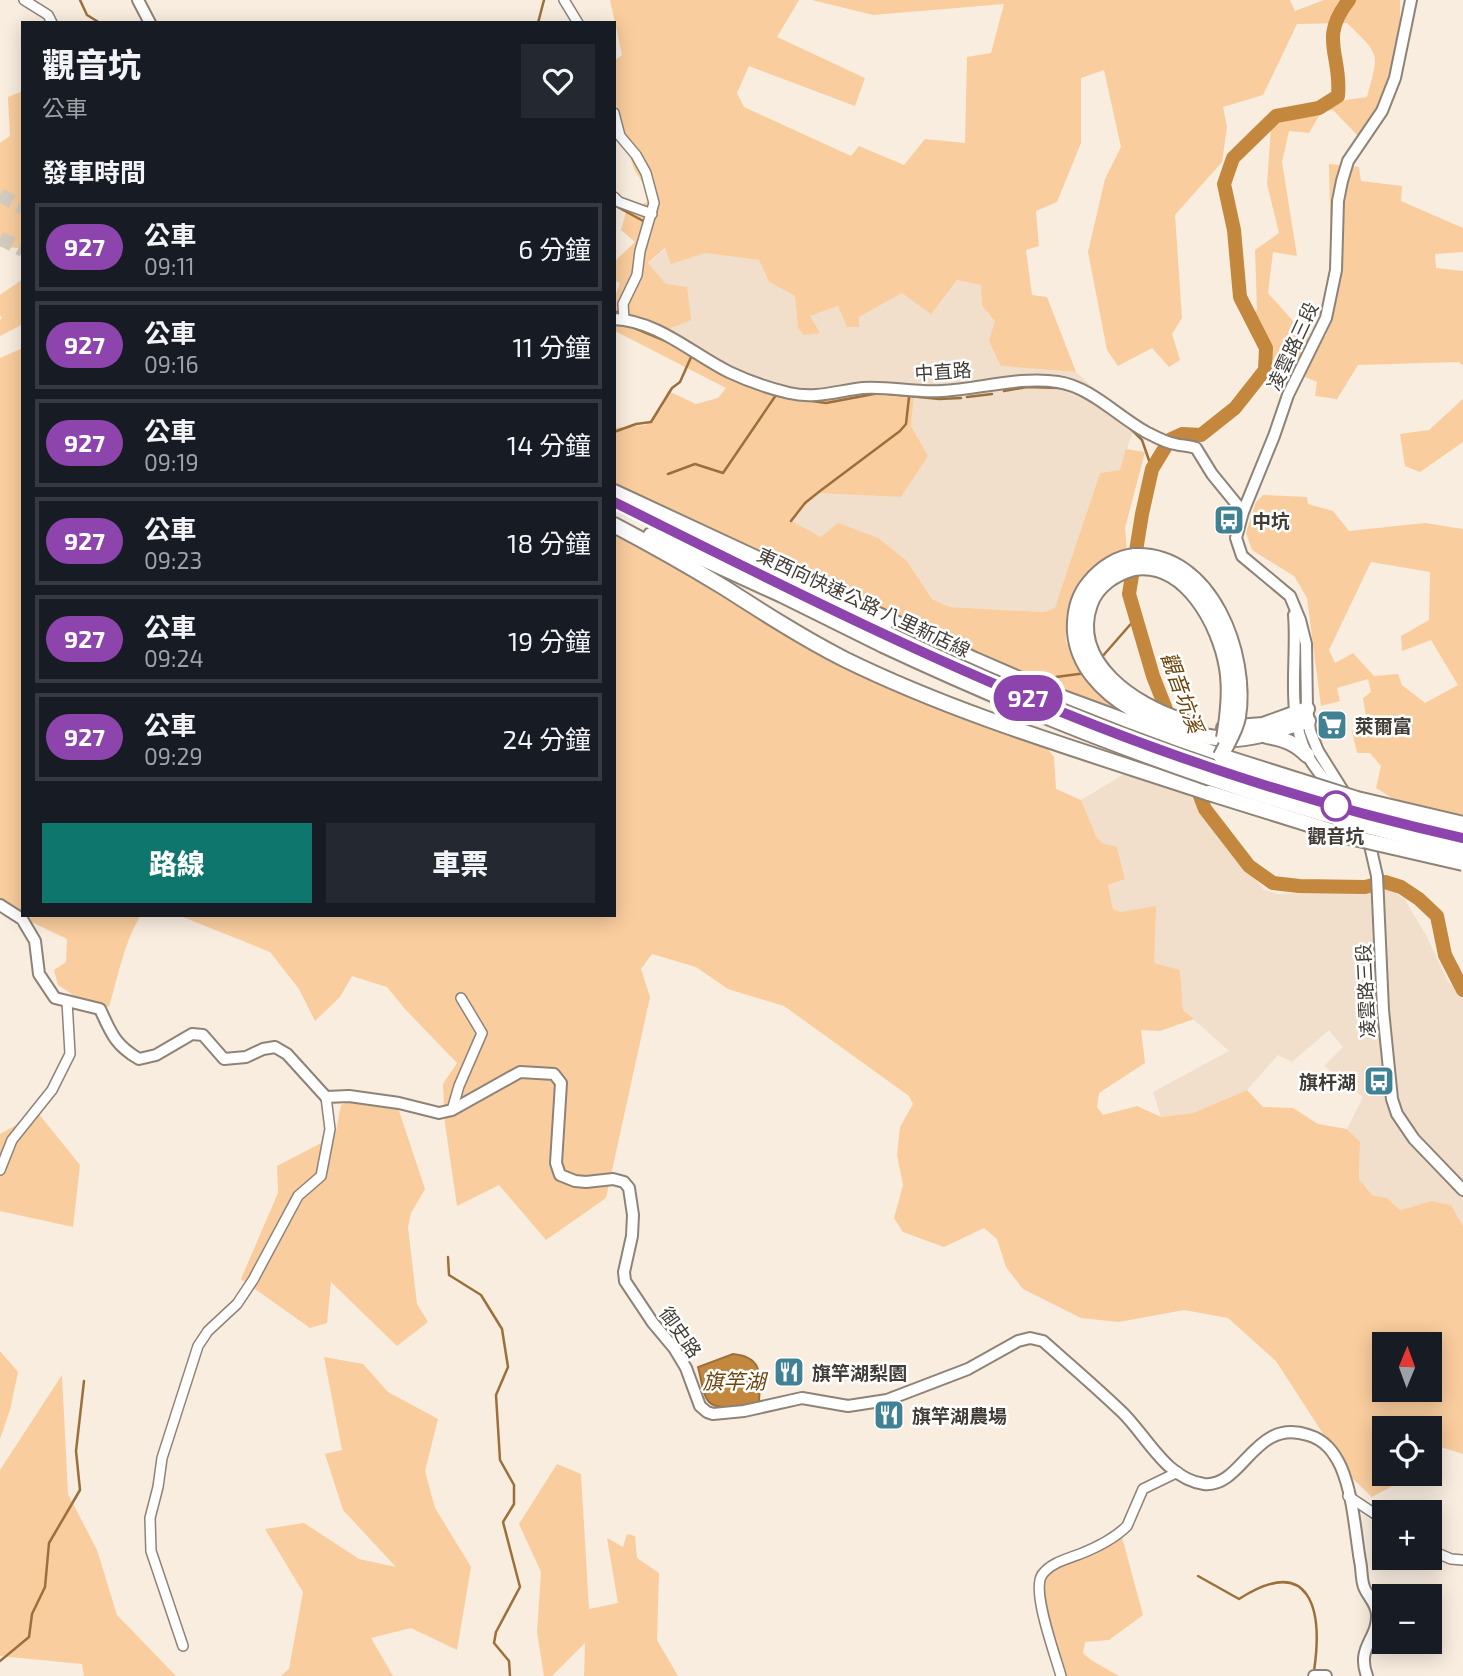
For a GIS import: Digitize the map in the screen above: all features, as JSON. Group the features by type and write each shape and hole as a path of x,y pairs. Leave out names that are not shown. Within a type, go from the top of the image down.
{"highway":[{"path":"616,493 889,634 1221,756 1357,799 1463,824"},
{"name":"東西向快速公路 八里新店線","path":"616,503 968,672 1060,712 1275,788 1463,838"},
{"name":"東西向快速公路 八里新店線","path":"616,520 782,595 889,634 1056,722 1271,799 1463,849"},
{"path":"616,526 678,560 777,623 909,689 979,716 1209,793 1350,837 1463,863"},
{"path":"1209,793 1221,756 1238,720 1239,683 1234,647 1219,614 1196,581 1169,562 1143,555 1118,560 1095,576 1080,598 1076,611 1076,639 1083,661 1102,686 1132,709 1169,726 1197,730 1230,738 1266,736 1285,739 1307,755"},
{"path":"1197,730 1244,728 1302,717"},
{"path":"1266,736 1302,717"}],"street":[{"path":"24,0 48,15 51,21"},
{"path":"138,0 149,21"},
{"path":"564,0 577,21"},
{"name":"凌雲路三段","path":"1362,828 1307,755 1302,717 1306,644 1294,605 1283,588 1242,556 1236,538 1243,512 1298,370 1326,318 1336,270 1338,201 1342,181 1348,161 1382,111 1395,78 1411,0"},
{"path":"616,121 620,136 636,155 646,173 654,203 640,251 638,275 623,304 619,319"},
{"path":"616,199 652,214"},
{"name":"中直路","path":"619,319 645,325 727,371 791,394 818,396 881,387 942,391 1039,381 1060,382 1084,391 1146,432 1175,444 1196,448 1212,474 1243,512"},
{"name":"凌雲路三段","path":"1302,717 1318,751 1345,791 1369,841 1377,876 1383,1010 1392,1099 1397,1114 1414,1139 1463,1190"},
{"path":"0,905 22,919 35,941 39,975 55,998 100,1009 121,1049 139,1059 156,1055 192,1034 203,1035 224,1059 246,1057 275,1047 287,1054 326,1097 330,1129 321,1175 298,1196 253,1280 237,1304 208,1331 198,1346 162,1458 158,1487 149,1518 151,1551 183,1646"},
{"path":"326,1097 349,1096 399,1103 439,1113 453,1110 458,1086 482,1033 461,998"},
{"path":"0,1170 12,1140 52,1090 70,1054 67,1001"},
{"name":"御史路","path":"453,1110 520,1072 547,1073 558,1078 561,1092 556,1163 560,1175 586,1182 614,1179 624,1182 629,1188 633,1215 625,1281 686,1367 701,1406 706,1412 713,1414 744,1411 802,1398 848,1406 887,1400 968,1369 1018,1341 1035,1338 1043,1341 1124,1414 1161,1458 1178,1472 1202,1483 1214,1483 1239,1465 1269,1437 1278,1433 1307,1434 1324,1441 1340,1467 1349,1496 1365,1588 1376,1607 1377,1615 1364,1651 1363,1662 1367,1676"},
{"path":"1061,1676 1040,1603 1038,1582 1042,1575 1050,1566 1088,1550 1122,1531 1143,1489 1178,1472"},
{"path":"1349,1496 1372,1512"},
{"path":"1442,1555 1463,1560"}],"shaded area":[{"path":"610,0 799,0 777,37 865,78 855,106 749,66 737,93 744,107 851,156 859,146 904,165 925,139 965,143 967,57 991,53 1004,4 873,15 812,0 1290,0 1295,11 1324,0 1400,0 1400,20 1388,92 1360,138 1333,110 1322,111 1309,133 1289,131 1282,162 1297,256 1273,252 1268,293 1310,340 1326,336 1332,313 1329,164 1359,167 1361,181 1402,186 1401,201 1463,228 1463,252 1435,254 1436,268 1463,271 1463,366 1459,362 1358,365 1337,399 1315,396 1317,382 1275,364 1248,313 1257,310 1255,250 1279,233 1267,184 1271,128 1290,108 1367,97 1374,71 1374,55 1366,42 1347,23 1297,24 1263,95 1223,107 1227,127 1222,162 1175,215 1182,318 1172,334 1180,360 1169,367 1152,348 1118,366 1107,350 1088,252 1105,179 1121,147 1104,70 1081,78 1081,143 1057,202 1036,211 1039,246 1026,250 1032,295 1047,297 1076,372 1001,366 989,341 995,321 982,306 981,285 957,280 931,314 902,293 859,317 859,327 847,327 838,306 810,316 820,333 804,335 798,328 795,296 769,282 759,260 705,253 671,264 665,248 648,263 666,284 687,287 691,320 666,330 720,364 783,389 823,394 914,391 911,426 928,456 901,497 816,493 792,521 821,537 838,523 878,538 907,561 932,599 949,607 1044,612 1055,608 1100,473 1120,470 1126,449 1145,452 1125,528 1127,553 1096,564 1080,580 1066,617 1066,642 1090,678 1130,716 1128,723 917,630 784,563 616,487 616,428 646,425 662,408 668,391 696,404 718,398 726,388 616,332 616,294 620,283 616,281 616,260 635,242 621,230 626,212 653,199 634,169 616,104 616,60 622,55"},
{"path":"21,92 21,248 0,247 0,143 10,136 8,97"},
{"path":"666,248 671,263 705,253 759,260 769,282 795,296 798,328 810,316 838,306 859,326 859,317 902,293 957,280 981,285 982,306 995,321 1001,366 1076,372 1135,425 1120,470 1100,473 1056,608 1044,612 949,607 932,599 907,561 821,537 792,521 816,493 901,497 927,456 911,426 913,391 823,394 783,389 720,364 665,329 666,284 648,264"},
{"path":"21,280 21,325 0,336 2,318 0,295"},
{"path":"21,349 21,917 140,917 126,948 109,1007 82,1001 58,985 54,970 66,962 67,939 0,907 0,358"},
{"path":"1463,399 1463,442 1420,472 1405,466 1400,434 1429,430"},
{"path":"1263,495 1307,497 1308,504 1333,511 1349,531 1425,523 1463,529 1463,815 1400,803 1376,788 1381,766 1370,753 1357,753 1352,731 1367,723 1363,698 1371,692 1368,679 1337,688 1340,701 1321,706 1307,598 1294,576 1252,550 1246,533 1256,502","holes":["1371,562 1430,572 1429,620 1401,636 1402,651 1431,640 1458,685 1425,703 1402,685 1398,674 1374,676 1353,653 1335,663 1329,650"]},
{"path":"616,532 897,690 1041,741 1054,757 1056,789 1081,800 1096,836 1102,843 1117,847 1125,879 1108,885 1113,909 1121,912 1156,906 1154,963 1180,970 1183,1010 1194,1019 1160,1031 1141,1030 1145,1063 1099,1093 1097,1107 1103,1115 1137,1106 1161,1117 1193,1113 1247,1090 1263,1107 1293,1108 1318,1124 1347,1129 1360,1142 1359,1179 1372,1195 1387,1198 1400,1210 1432,1201 1451,1205 1463,1226 1463,1454 1442,1447 1442,1416 1372,1416 1372,1486 1392,1486 1372,1497 1351,1477 1276,1361 1228,1318 1184,1310 1119,1322 1081,1318 1023,1289 1006,1267 997,1239 984,1228 944,1247 903,1232 894,1218 903,1185 897,1155 900,1127 913,1104 909,1096 784,1006 728,989 696,967 652,954 641,969 650,997 606,1198 546,1240 499,1185 457,1206 445,1124 443,1084 457,1063 387,987 352,976 340,997 315,1021 299,989 270,952 183,917 616,917"},
{"path":"1124,774 1190,796 1264,890 1279,894 1391,889 1405,900 1427,937 1448,982 1463,995 1463,1226 1451,1205 1432,1201 1400,1210 1387,1198 1372,1195 1359,1179 1360,1143 1347,1129 1363,1097 1324,1066 1343,1047 1329,1030 1292,1062 1278,1055 1247,1090 1193,1113 1161,1117 1153,1092 1229,1051 1183,1010 1180,970 1154,964 1121,912 1113,909 1108,885 1125,878 1117,848 1102,843 1096,836 1081,800"},
{"path":"350,1101 398,1108 425,1189 411,1213 408,1227 417,1304 428,1322 397,1346 331,1282 327,1323 310,1328 241,1279 278,1193 277,1166 323,1142 336,1131 341,1105"},
{"path":"38,1113 80,1165 73,1227 0,1211 0,1134"},
{"path":"0,1351 18,1372 10,1410 0,1439"},
{"path":"324,1357 363,1364 388,1392 438,1419 425,1471 435,1508 471,1567 457,1650 411,1628 371,1638 393,1676 281,1676 289,1669 303,1592 265,1529 304,1523 359,1559 396,1567 343,1510 325,1454 342,1450"},
{"path":"62,1375 68,1494 97,1550 117,1615 176,1676 84,1676 82,1664 0,1656 0,1470"},
{"path":"557,1464 581,1474 589,1609 618,1603 607,1538 623,1547 627,1534 635,1536 637,1558 659,1573 657,1640 678,1676 584,1676 585,1643 552,1676 544,1676 537,1632 541,1572 519,1524"},
{"path":"1122,1537 1143,1615 1109,1640 1085,1642 1083,1653 1119,1676 1057,1676 1038,1595 1036,1571"}],"water":[{"name":"旗竿湖","path":"733,1354 750,1359 758,1369 759,1402 732,1407 715,1406 706,1398 698,1367"}],"waterway":[{"path":"80,0 87,15 97,21"},
{"path":"539,21 544,0"},
{"name":"觀音坑溪","path":"1171,439 1182,434 1201,435 1235,408 1265,370 1266,348 1240,297 1234,230 1224,184 1233,158 1276,116 1319,108 1338,96 1333,36 1340,14 1349,0"},
{"path":"616,206 645,222"},
{"path":"632,327 668,342"},
{"path":"616,431 651,422 672,388 680,382 692,355"},
{"path":"1004,391 1027,387 1060,388"},
{"path":"798,399 826,403 879,393 939,399 961,398"},
{"path":"1076,393 1097,405"},
{"path":"967,397 992,394"},
{"path":"668,474 695,464 723,473 776,395"},
{"path":"791,521 805,503 900,431 906,424 909,397"},
{"path":"1129,427 1142,440 1152,469"},
{"name":"觀音坑溪","path":"1166,446 1152,469 1129,594 1153,676 1171,722"},
{"path":"1101,658 1136,618"},
{"path":"1056,677 1086,673"},
{"name":"觀音坑溪","path":"1194,781 1205,809 1249,866 1273,883 1365,887 1385,882 1401,887 1419,899 1437,916 1445,955 1463,990"},
{"path":"448,1257 449,1275 481,1295 502,1329 508,1367 496,1395 500,1460 514,1485 514,1504 503,1522 520,1587 496,1632 494,1643 509,1661 510,1676"},
{"path":"0,1661 29,1637 32,1614 45,1587 49,1543 80,1490 76,1451 84,1381"},
{"path":"1198,1576 1239,1599 1263,1586 1282,1582 1297,1585 1307,1595 1313,1609 1316,1628 1314,1671"}],"tunnel":[{"path":"0,195 21,207"},
{"path":"0,238 21,249"}],"bus line":[{"name":"927","path":"616,503 968,672 1060,712 1275,788 1463,838"}],"place":[{"name":"中坑","path":"1229,520"},
{"name":"萊爾富","path":"1332,725"},
{"name":"觀音坑","path":"1336,806"},
{"name":"旗杆湖","path":"1379,1081"},
{"name":"旗竿湖梨園","path":"789,1372"},
{"name":"旗竿湖農場","path":"889,1415"}]}
